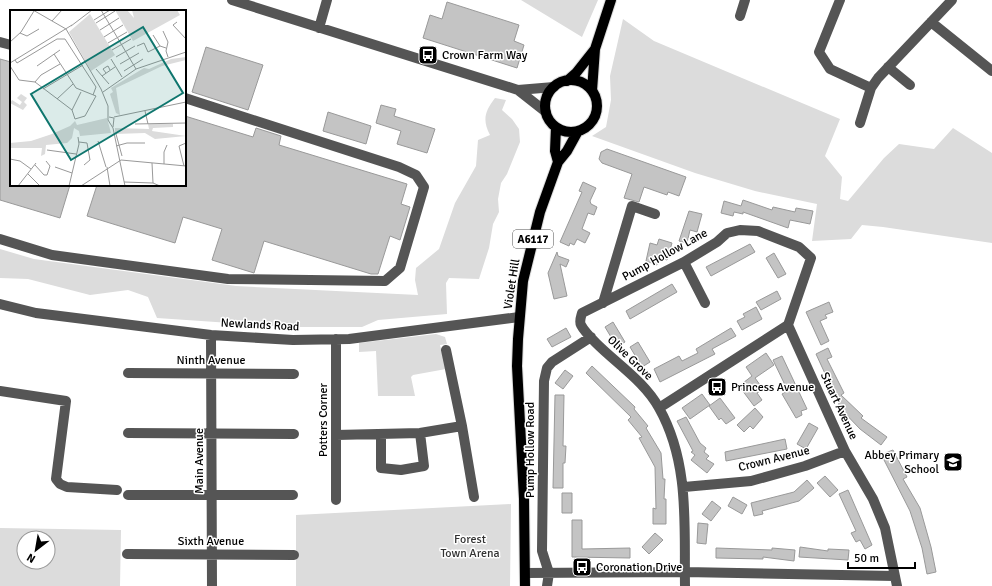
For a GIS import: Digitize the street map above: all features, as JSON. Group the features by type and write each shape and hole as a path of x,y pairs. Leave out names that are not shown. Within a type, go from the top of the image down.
{"main road":[{"name":"A6117","path":"578,131 590,123 597,111 597,104 592,91 595,49 611,0"},
{"name":"A6117","path":"554,86 567,81 576,73 595,49"},
{"path":"567,81 581,82 592,91"},
{"path":"554,86 547,98 546,112 550,121 556,127 566,131 578,131"},
{"name":"Violet Hill","path":"556,127 555,151 558,162"},
{"name":"Violet Hill","path":"519,317 524,281 540,212 558,162 567,151 578,131"},
{"name":"Pump Hollow Road","path":"519,317 517,366 525,586"}],"street":[{"path":"232,0 518,90 546,112"},
{"path":"319,28 327,0"},
{"path":"740,16 745,0"},
{"path":"840,0 819,52 830,69 871,88"},
{"path":"860,123 871,88 888,67 952,0"},
{"path":"931,22 992,71"},
{"path":"0,42 10,45"},
{"path":"888,67 910,85"},
{"path":"518,90 554,86"},
{"path":"0,239 52,255 228,279 385,281 400,268 424,187 416,174 391,164 186,98"},
{"path":"603,303 632,206 655,214"},
{"name":"Pump Hollow Lane","path":"603,303 684,262 717,242 727,233 740,230 758,231 799,246 811,258 788,326"},
{"path":"684,262 706,303"},
{"name":"Olive Grove","path":"603,303 582,313 580,324 610,358 636,379 659,408 676,449 684,487 685,586"},
{"name":"Newlands Road","path":"0,304 36,313 212,335 293,340 336,339 519,317"},
{"path":"659,408 788,326"},
{"name":"Stuart Avenue","path":"788,326 845,451 873,499 885,528 896,581"},
{"name":"Main Avenue","path":"212,335 212,586"},
{"name":"Pump Hollow Road","path":"547,586 549,573 542,551 544,381 548,368 552,362 591,337"},
{"name":"Potters Corner","path":"336,339 336,500"},
{"path":"446,350 462,426 474,497"},
{"name":"Ninth Avenue","path":"128,373 294,374"},
{"path":"0,391 66,401 56,479 60,484 66,487 117,490"},
{"path":"336,435 420,433 462,426"},
{"path":"128,433 294,434"},
{"path":"380,435 381,468 401,470 424,466 420,433"},
{"name":"Crown Avenue","path":"684,487 751,480 805,466 845,451"},
{"path":"128,495 293,495"},
{"name":"Sixth Avenue","path":"127,554 294,555"},
{"path":"525,573 685,572 896,581"}],"green space":[{"path":"521,0 598,0 582,37"},
{"path":"623,19 654,41 840,119 825,156 842,177 840,199 848,201 884,158 899,144 934,149 953,128 992,153 992,243 862,225 851,239 812,241 817,204 755,191 695,173 592,136 606,127 611,100 610,76"},
{"path":"495,98 506,100 502,110 512,119 519,129 520,142 507,174 501,183 498,199 499,212 493,224 489,248 479,279 449,278 446,283 447,314 378,320 362,327 290,327 157,318 148,297 128,290 90,295 28,279 0,278 0,249 34,259 236,286 418,295 415,280 416,268 439,249 455,203 476,166 478,140 490,135 485,120 487,111"},
{"path":"436,334 445,337 447,344 440,345 446,369 413,375 411,377 415,396 378,396 376,351 359,352 359,343"},
{"name":"Forest Town Arena","path":"511,504 510,586 296,586 296,515"},
{"path":"0,528 121,530 120,586 0,586"}],"building":[{"path":"447,2 519,25 514,41 524,45 517,68 423,38 430,15 442,19"},
{"path":"206,47 263,65 248,110 192,92"},
{"path":"0,59 10,62 10,186 70,186 60,218 0,200"},
{"path":"381,105 396,109 394,116 435,129 427,153 397,144 401,131 376,123"},
{"path":"328,112 371,126 366,144 323,131"},
{"path":"186,116 253,137 256,128 281,136 279,145 407,184 401,204 410,207 400,240 390,236 378,274 371,274 264,241 254,273 212,260 222,229 183,217 175,243 87,216 97,186 186,186"},
{"path":"607,149 686,177 679,196 668,192 667,195 644,187 639,202 624,198 632,174 602,163 599,159 601,152"},
{"path":"583,182 596,188 590,201 591,204 597,207 594,215 588,213 582,229 590,233 585,243 577,239 574,245 570,243 569,246 560,242 582,192 579,191"},
{"path":"743,200 772,210 773,207 795,212 796,208 813,211 810,224 790,220 788,228 743,212 743,214 734,212 733,216 721,213 724,201 741,206"},
{"path":"689,211 702,214 697,232 690,230 687,243 679,241"},
{"path":"659,239 672,243 667,260 659,257 657,265 646,261 650,243 657,245"},
{"path":"750,244 755,252 711,276 706,267"},
{"path":"557,252 558,256 569,260 566,267 560,264 567,296 554,299 548,273"},
{"path":"774,253 786,274 778,278 766,258"},
{"path":"672,284 677,292 630,319 626,311"},
{"path":"777,291 781,299 761,310 756,302"},
{"path":"829,302 833,312 825,315 827,318 820,321 829,341 821,345 806,312"},
{"path":"756,307 762,319 742,330 737,321 745,317 743,314"},
{"path":"613,322 625,342 617,347 605,327"},
{"path":"566,328 571,337 552,347 547,339"},
{"path":"731,328 736,336 712,349 715,354 660,382 654,369 679,356 682,361 698,353 696,349"},
{"path":"638,342 650,362 642,367 630,347"},
{"path":"828,348 832,357 827,359 844,393 841,395 863,416 861,418 887,437 881,445 860,429 838,406 839,404 816,354"},
{"path":"766,353 774,365 755,378 763,389 757,393 762,400 754,406 739,386 752,376 746,367"},
{"path":"782,356 807,409 801,411 802,415 796,418 782,394 787,391 786,387 773,360"},
{"path":"592,366 635,407 634,409 648,426 646,428 661,453 663,479 665,479 664,499 666,499 666,524 653,524 653,508 656,509 655,467 639,438 642,437 628,420 631,417 586,373"},
{"path":"565,370 573,376 563,389 555,383"},
{"path":"702,394 710,405 690,419 682,408"},
{"path":"555,395 564,395 563,446 566,446 565,463 563,463 563,488 553,488"},
{"path":"720,398 735,418 726,424 721,418 719,420 709,406"},
{"path":"755,408 763,417 753,429 750,426 744,432 737,425"},
{"path":"686,417 700,443 706,448 704,452 709,456 706,459 714,464 707,473 691,460 695,455 691,452 693,451 677,421"},
{"path":"809,423 818,428 806,449 797,444"},
{"path":"785,439 787,449 726,461 725,452"},
{"path":"893,450 907,477 903,479 920,508 931,547 936,572 927,574 922,548 910,511 883,458 887,456 885,453"},
{"path":"825,476 838,490 830,497 817,483"},
{"path":"807,480 814,488 799,501 762,511 763,514 754,516 751,503 794,492"},
{"path":"848,490 872,545 865,549 860,540 856,542 851,533 856,531 839,494"},
{"path":"562,493 572,493 572,513 562,513"},
{"path":"733,497 747,505 742,514 728,506"},
{"path":"712,501 721,508 711,521 702,514"},
{"path":"572,520 582,520 582,549 630,548 630,558 572,557"},
{"path":"698,523 708,524 706,544 697,543"},
{"path":"655,533 663,540 649,554 642,547"},
{"path":"800,547 828,551 828,549 849,550 848,560 799,557"},
{"path":"716,548 772,550 772,548 795,550 794,561 763,557 763,559 716,558"}],"place":[{"name":"Crown Farm Way","path":"428,55"},
{"name":"Princess Avenue","path":"717,387"},
{"name":"Abbey Primary School","path":"953,462"},
{"name":"Coronation Drive","path":"582,567"}]}
